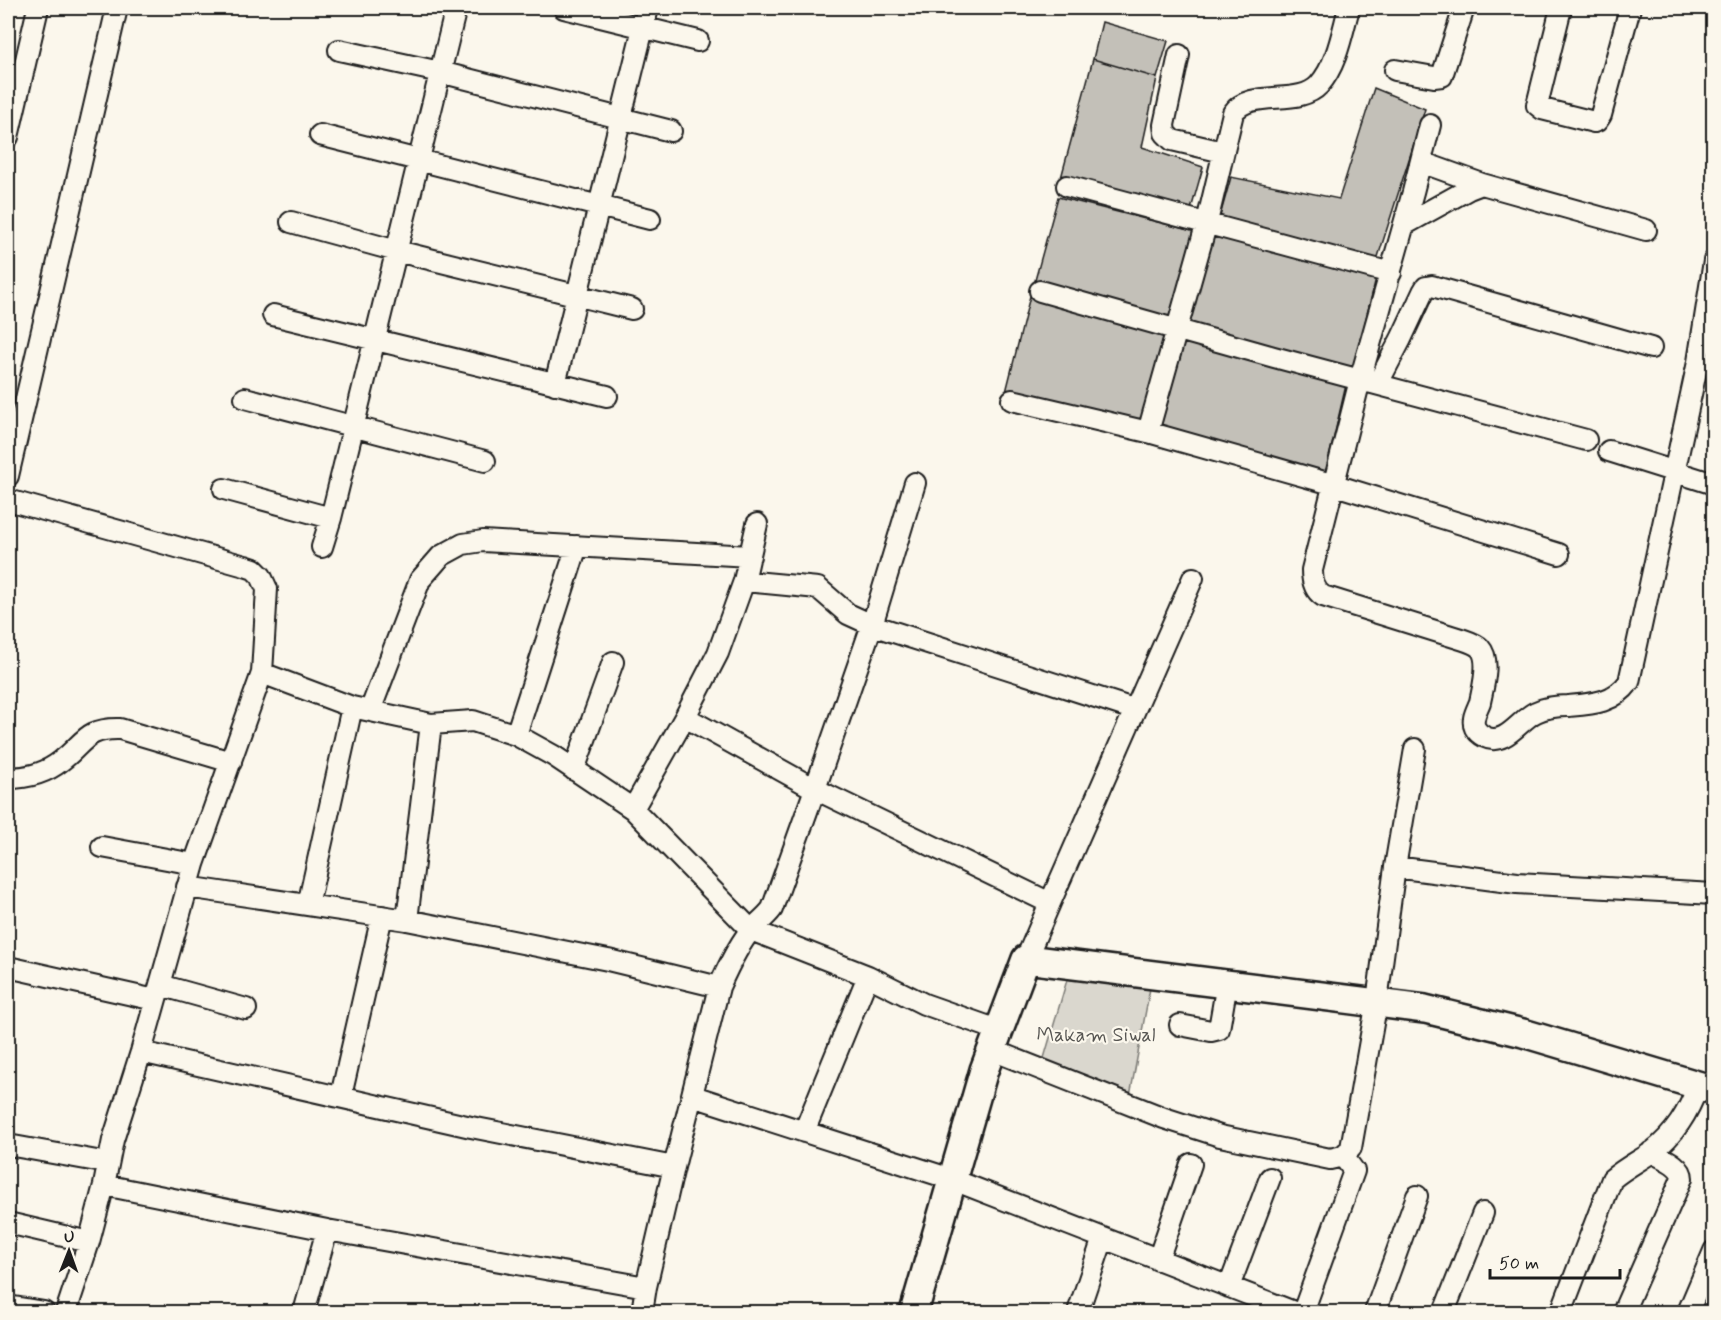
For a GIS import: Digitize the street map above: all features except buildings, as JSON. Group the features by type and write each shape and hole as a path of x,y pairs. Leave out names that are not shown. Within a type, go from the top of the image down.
{"street":[{"path":"8,137 38,8"},
{"path":"8,476 117,8"},
{"path":"322,547 456,8"},
{"path":"564,8 698,41"},
{"path":"555,384 648,8"},
{"path":"1148,432 1207,222 1231,118 1240,105 1304,94 1318,87 1333,60 1349,8"},
{"path":"1395,69 1434,77 1442,76 1464,8"},
{"path":"1561,8 1537,105 1542,109 1594,122 1601,115 1630,8"},
{"path":"339,50 440,72 671,130"},
{"path":"1179,55 1164,125 1166,133 1172,140 1223,152"},
{"path":"1430,125 1391,273 1369,381 1335,485 1312,570 1312,580 1318,594 1476,645 1485,656 1485,674 1473,718 1474,727 1480,734 1490,739 1501,738 1534,712 1556,706 1592,704 1611,698 1624,689 1632,674 1675,472 1706,364 1713,261"},
{"path":"320,135 650,219"},
{"path":"1421,162 1482,184 1646,230"},
{"path":"1404,225 1482,184"},
{"path":"1067,186 1391,273"},
{"path":"291,222 397,251 632,309"},
{"path":"1369,381 1401,339 1426,287 1432,286 1651,348"},
{"path":"1040,291 1586,440"},
{"path":"273,315 606,396"},
{"path":"245,398 485,461"},
{"path":"1012,400 1148,432 1335,485 1559,554"},
{"path":"1609,451 1713,484"},
{"path":"642,1312 674,1167 719,987 728,966 751,930 766,918 772,909 872,625 915,483"},
{"path":"224,489 331,518"},
{"path":"8,500 255,570 266,583 267,589 263,659 231,762 187,887 141,1052 113,1140 104,1185 88,1242 66,1312"},
{"path":"633,809 718,653 744,581 757,524"},
{"path":"308,905 361,709 420,580 441,556 463,544 474,541 750,556"},
{"path":"516,735 577,546"},
{"path":"914,1312 951,1179 995,1040 1050,903 1193,578"},
{"path":"744,581 818,588 848,614 872,625 1133,710"},
{"path":"263,659 361,709 431,724 473,721 516,735 633,809 751,930 868,976 995,1040 1164,1118 1220,1136 1330,1159 1343,1156 1350,1148 1377,1001 1395,867 1415,749"},
{"path":"574,770 613,662"},
{"path":"685,717 815,789 1050,903"},
{"path":"407,920 431,724"},
{"path":"8,778 26,778 47,771 63,760 81,741 105,729 120,729 231,762"},
{"path":"102,847 194,864"},
{"path":"1395,867 1517,883 1713,894"},
{"path":"187,887 407,920 608,960 719,987"},
{"path":"341,1096 382,916"},
{"path":"1026,959 1377,1001 1425,1009 1523,1033 1706,1088 1675,1131 1652,1152 1624,1168 1612,1179 1561,1312"},
{"path":"8,967 157,992 246,1010"},
{"path":"804,1132 868,976"},
{"path":"1180,1025 1211,1032 1219,1029 1227,983"},
{"path":"141,1052 471,1127 674,1167"},
{"path":"693,1096 951,1179 1294,1312"},
{"path":"8,1145 108,1163"},
{"path":"1623,1312 1682,1178 1679,1168 1652,1152"},
{"path":"1303,1312 1354,1171 1343,1156"},
{"path":"1158,1260 1191,1164"},
{"path":"1229,1287 1270,1178"},
{"path":"104,1185 327,1230 646,1287"},
{"path":"1376,1312 1417,1196"},
{"path":"1444,1312 1483,1213"},
{"path":"8,1223 88,1242"},
{"path":"304,1312 327,1230"},
{"path":"1078,1312 1103,1238"},
{"path":"1688,1312 1713,1251"},
{"path":"8,1306 44,1312"}],"green space":[{"name":"Makam Siwal","path":"1069,973 1151,983 1130,1096 1042,1065"}]}
